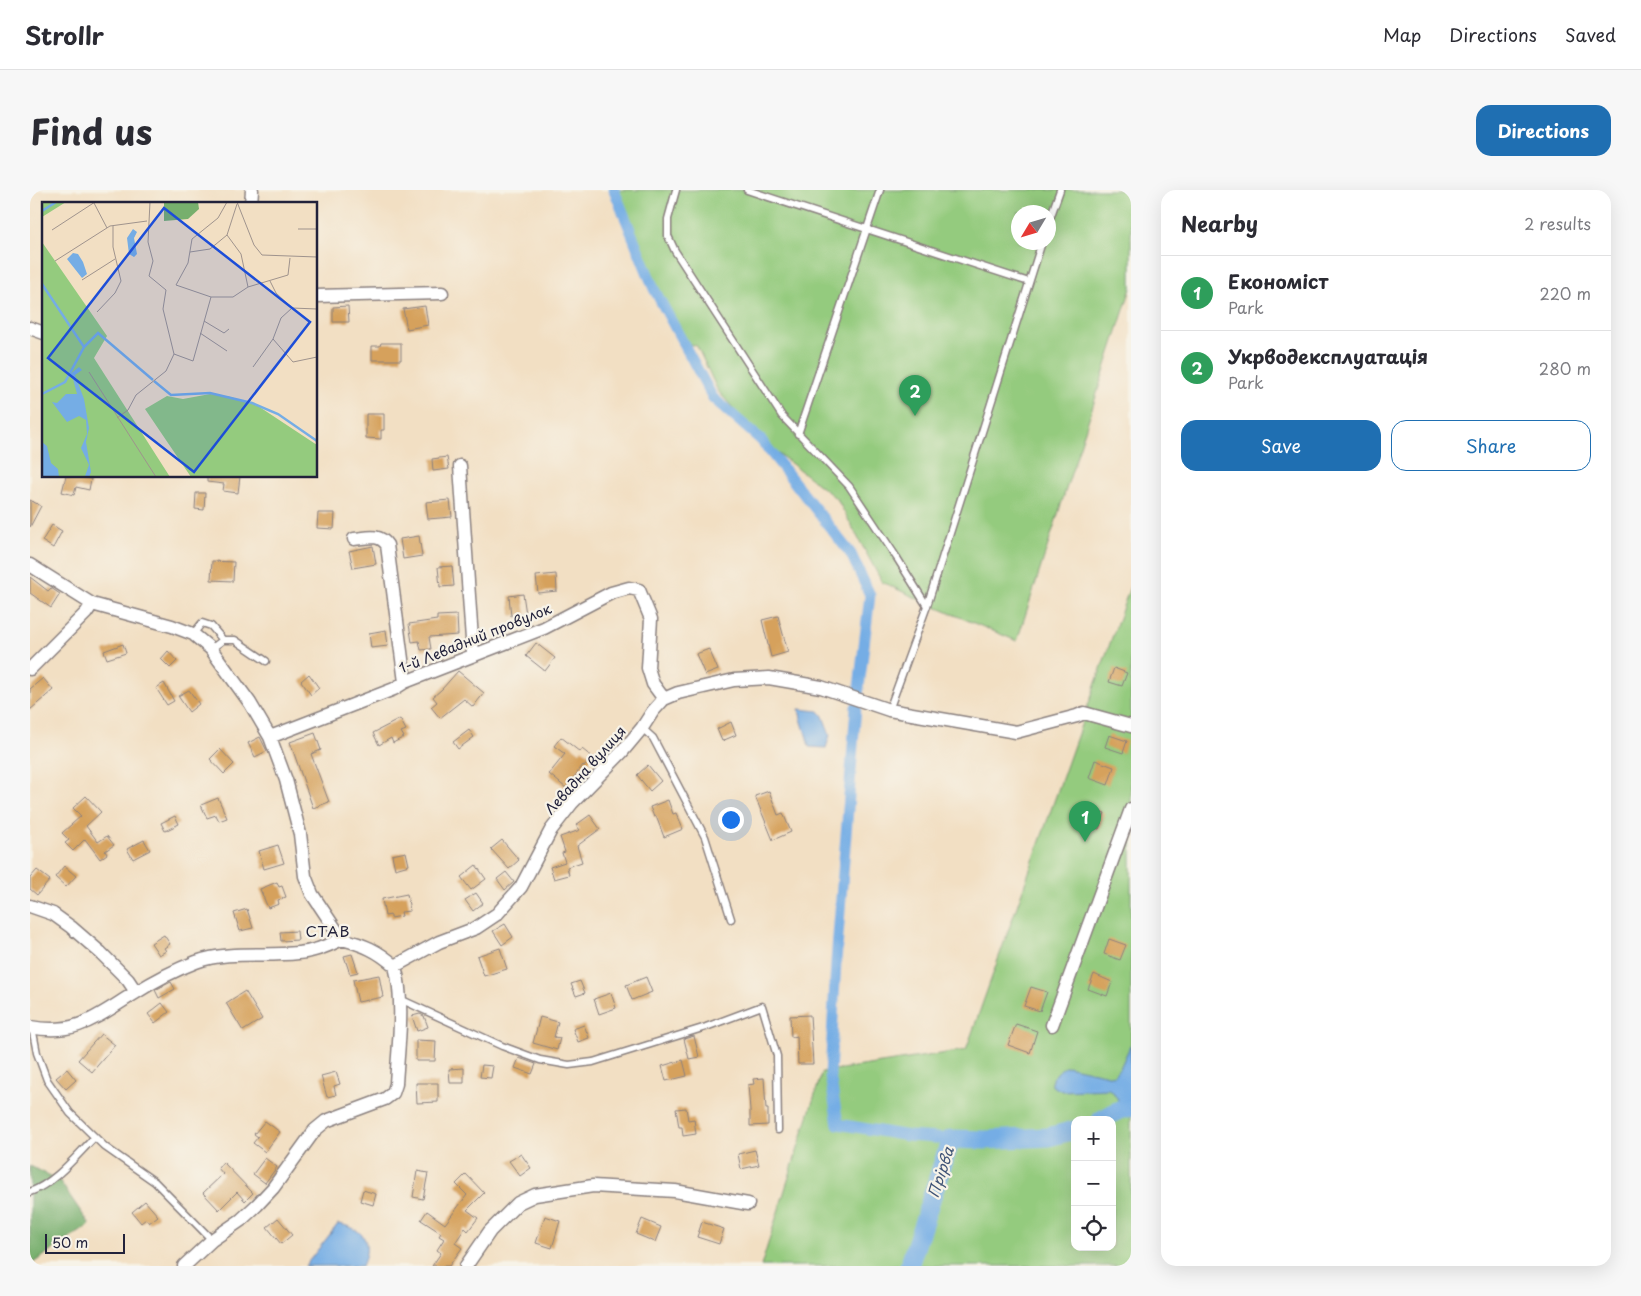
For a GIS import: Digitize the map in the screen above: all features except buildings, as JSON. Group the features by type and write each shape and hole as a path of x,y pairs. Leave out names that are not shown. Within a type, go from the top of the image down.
{"street":[{"path":"318,296 442,293"},
{"path":"30,328 42,332"},
{"path":"460,466 473,654"},
{"path":"354,539 376,537 383,540 387,546 405,682"},
{"path":"30,565 92,604 172,626 193,634 211,649 250,704 270,737 286,780 300,834 305,876 312,894 342,939 367,946 383,956 396,966 399,978 400,999 396,1084 393,1093 385,1099 326,1122 315,1130 273,1188 257,1205 241,1220 212,1240 184,1266"},
{"name":"1-й Левадний провулок","path":"270,737 394,689 405,682 473,654 544,628 611,593 629,588 638,590 651,619 648,668 654,684 664,699"},
{"path":"30,669 86,613 92,604"},
{"path":"664,699 678,693 734,680 769,678 821,687 889,710 1016,732 1084,713 1131,726"},
{"name":"Левадна вулиця","path":"396,966 439,942 476,928 497,914 521,887 551,830 572,803 622,752 664,699"},
{"path":"1052,1025 1131,809"},
{"path":"30,906 53,914 71,927 128,980 136,992"},
{"path":"31,1027 52,1030 69,1028 85,1023 104,1014 136,992 198,962 222,956 299,954 323,948 342,939"},
{"path":"466,1266 490,1231 518,1204 535,1195 593,1186 675,1191 748,1204"}],"lane":[{"path":"676,190 668,219 668,236 675,251 782,416 848,486 927,606"},
{"path":"746,190 1029,282"},
{"path":"798,434 880,190"},
{"path":"1055,205 1060,190"},
{"path":"889,710 927,606 1039,250"},
{"path":"193,634 202,624 211,626 223,640"},
{"path":"211,649 223,640 235,640 266,661"},
{"path":"642,728 653,738 705,837 731,919"},
{"path":"400,999 502,1046 540,1060 569,1066 593,1062 706,1027 762,1006 777,1056 778,1130"},
{"path":"31,1027 37,1053 47,1080 70,1113 105,1147 155,1182 212,1240"},
{"path":"30,1192 53,1179 95,1137"}],"green space":[{"path":"618,190 1131,190 1131,288 1017,641 933,606 882,582 837,499 761,440 718,391 697,346 684,343 654,289"},
{"path":"1131,584 1131,1266 761,1266 822,1072 966,1050"},
{"path":"30,1166 59,1180 90,1225 30,1265"}],"water":[{"path":"799,709 819,711 823,716 830,735 826,748 809,747"},
{"path":"1131,1044 1131,1107 1119,1110 1117,1099 1109,1089 1062,1091 1052,1086 1052,1078 1067,1066 1113,1076 1121,1066"},
{"path":"338,1224 354,1229 363,1237 366,1249 362,1266 305,1266"}],"waterway":[{"path":"614,190 654,289 713,398 761,440 851,554 870,595 858,696"},
{"path":"856,707 836,962 830,1075 838,1124 908,1136 951,1139"},
{"name":"Прірва","path":"1108,1116 1119,1110 1131,1107"},
{"name":"Прірва","path":"909,1266 951,1139 985,1140 1048,1137 1071,1131"}],"place":[{"name":"Укрводексплуатація","path":"915,416"},
{"name":"Економіст","path":"1085,842"}],"district":[{"name":"СТАВ","path":"328,930"}]}
